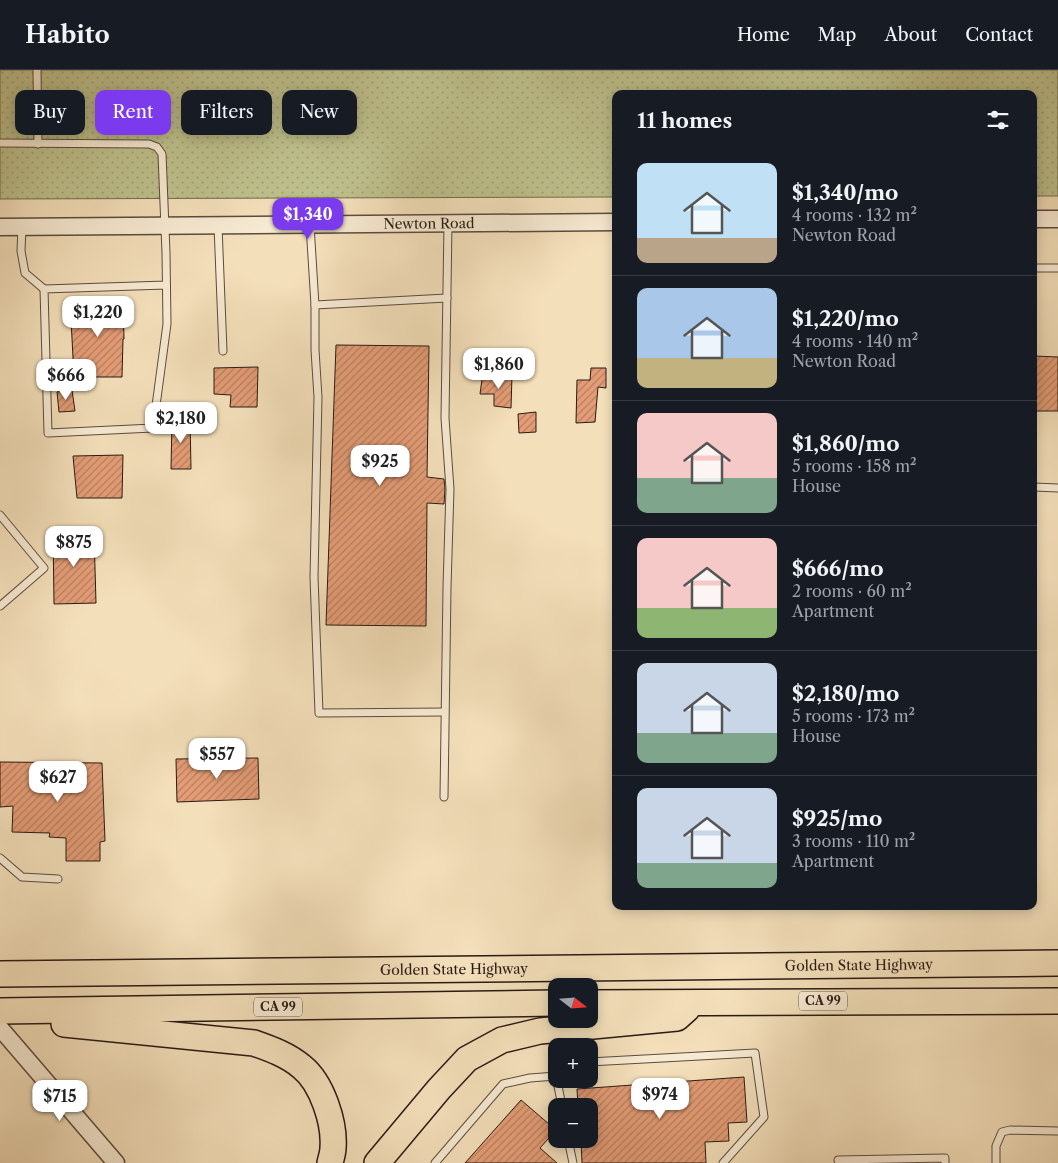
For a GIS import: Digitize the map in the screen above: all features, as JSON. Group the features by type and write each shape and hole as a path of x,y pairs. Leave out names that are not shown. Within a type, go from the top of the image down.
{"highway":[{"name":"Golden State Highway","path":"0,974 1058,963"},
{"name":"CA 99","path":"598,1003 1058,1000"},
{"path":"377,1163 439,1089 467,1059 502,1040 540,1031 678,1018 694,1002"},
{"name":"CA 99","path":"0,1010 548,1004"},
{"path":"27,1010 61,1023 254,1043 281,1053 303,1067 319,1088 331,1120 334,1147 330,1163"}],"street":[{"path":"1037,219 1058,219"},
{"name":"Newton Road","path":"0,227 612,222"},
{"path":"0,1028 116,1163"}],"lane":[{"path":"37,70 38,144"},
{"path":"0,143 149,144 157,147 162,154 167,324 153,428 48,433 44,289"},
{"path":"310,224 318,397 314,578 319,714 444,712"},
{"path":"444,797 444,712 450,489 445,418 448,224"},
{"path":"218,225 224,351"},
{"path":"22,226 21,251 25,273 44,289 166,285"},
{"path":"1037,268 1058,268"},
{"path":"315,305 447,298"},
{"path":"1037,487 1058,488"},
{"path":"0,515 44,568 0,606"},
{"path":"0,858 22,877 58,878"},
{"path":"598,1062 754,1053 764,1117 723,1163"},
{"path":"435,1163 503,1084 530,1078 548,1077"},
{"path":"996,1163 996,1146 1002,1132 1010,1130 1058,1131"},
{"path":"570,1148 573,1163"},
{"path":"839,1163 838,1160 944,1158 945,1163"}],"green space":[{"path":"0,70 1058,70 1058,196 1037,196 1037,90 612,90 612,197 0,199"}],"building":[{"path":"75,298 123,300 124,339 122,377 74,377 71,319 76,311"},
{"path":"336,345 429,346 427,477 444,479 445,489 444,504 427,503 426,626 326,625"},
{"path":"1037,356 1058,357 1058,411 1037,411"},
{"path":"258,367 257,407 230,407 231,395 214,394 214,368"},
{"path":"591,368 606,368 606,388 598,387 595,422 576,423 577,380 590,380"},
{"path":"512,375 511,408 494,406 494,394 480,394 482,379 495,379 495,376"},
{"path":"72,390 75,411 59,412 57,392"},
{"path":"536,412 536,432 519,433 518,414"},
{"path":"172,419 190,419 191,469 171,469"},
{"path":"123,455 122,498 77,498 73,456"},
{"path":"53,532 94,533 96,603 54,604"},
{"path":"258,758 259,799 177,802 176,759"},
{"path":"0,762 102,763 105,841 100,842 100,861 66,861 66,838 49,837 50,833 12,832 13,806 0,807"},
{"path":"744,1077 747,1122 728,1123 729,1141 705,1142 706,1163 582,1163 581,1148 598,1148 598,1098 578,1098 577,1089"},
{"path":"521,1100 548,1123 548,1139 540,1148 557,1163 465,1163"}]}
